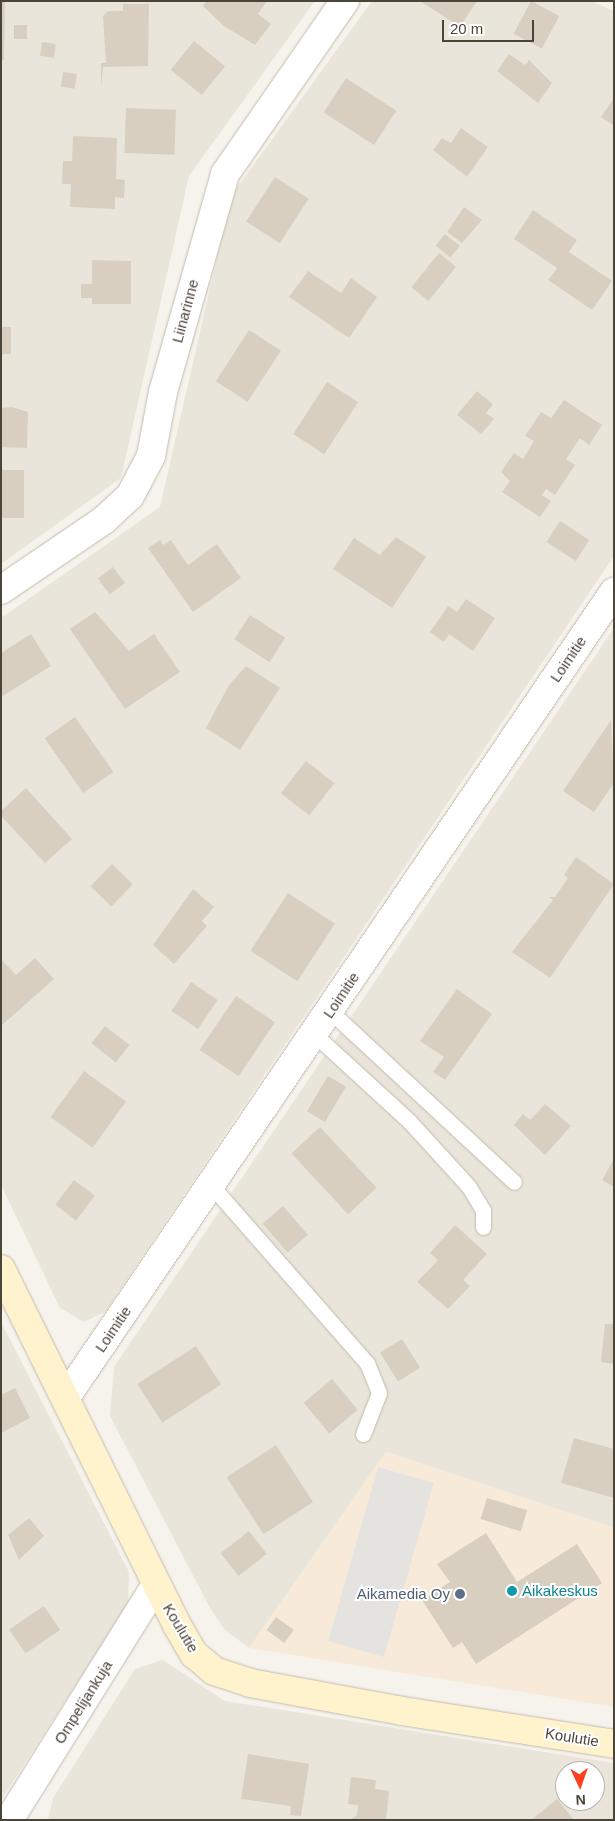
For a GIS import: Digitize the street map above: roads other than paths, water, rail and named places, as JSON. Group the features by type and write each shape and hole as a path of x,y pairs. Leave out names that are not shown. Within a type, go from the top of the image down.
{"street":[{"name":"Liinarinne","path":"1,590 104,520 130,496 151,456 163,392 225,174 345,1"},
{"name":"Loimitie","path":"66,1397 614,592"},
{"name":"Koulutie","path":"1,1269 66,1397 156,1585 194,1654 214,1671 250,1683 402,1711 614,1744"},
{"name":"Ompelijankuja","path":"9,1820 156,1585"}],"lane":[{"path":"330,1011 514,1182"},
{"path":"314,1034 409,1121 469,1187 483,1210 483,1227"},
{"path":"211,1185 368,1363 379,1393 363,1434"}],"place":[{"name":"Aikakeskus","path":"512,1591"},
{"name":"Aikamedia Oy","path":"460,1594"}]}
